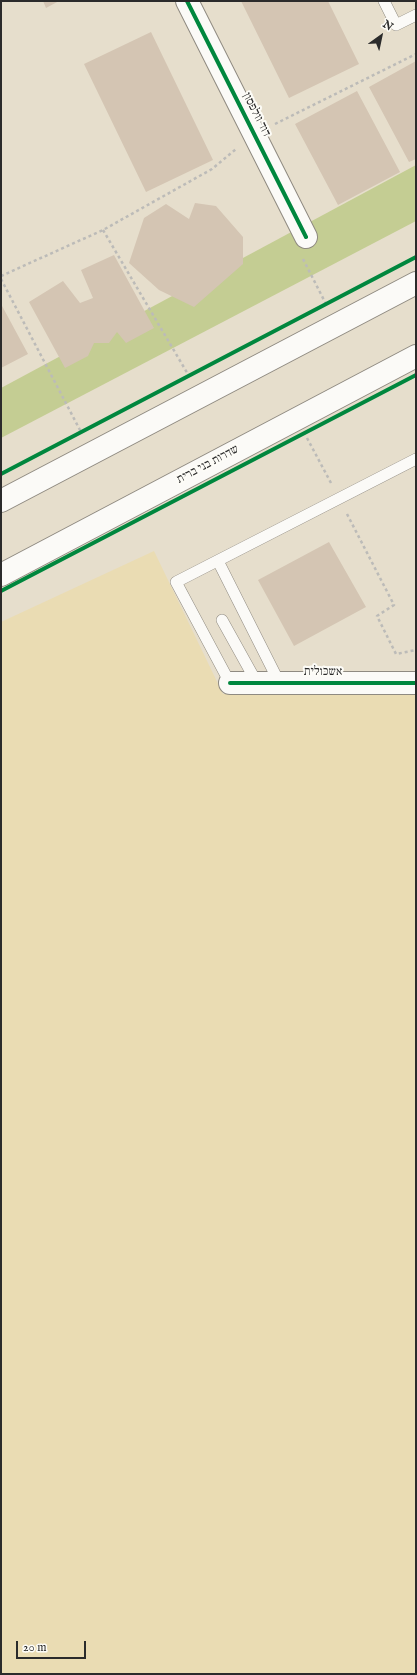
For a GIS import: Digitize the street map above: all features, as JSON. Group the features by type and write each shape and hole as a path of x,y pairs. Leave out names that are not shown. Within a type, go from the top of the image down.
{"main road":[{"name":"דוד וולפסון","path":"187,1 306,237"},
{"path":"1,501 416,283"},
{"name":"שדרות בני ברית","path":"1,575 416,356"},
{"name":"אשכולית","path":"230,683 416,683"}],"lane":[{"path":"384,1 396,25 416,15"},
{"path":"230,683 176,582 339,500 416,459"},
{"path":"218,561 280,684"},
{"path":"222,620 256,683"}],"path":[{"path":"289,117 416,54"},
{"path":"1,276 103,230 212,169 254,134"},
{"path":"103,230 189,376"},
{"path":"306,237 295,243 326,304"},
{"path":"1,279 81,432"},
{"path":"305,433 394,605 377,616 396,654 416,650"}],"green space":[{"path":"416,165 416,221 1,438 1,388"}],"sand":[{"path":"154,551 223,694 416,692 416,1674 1,1674 1,622"}],"building":[{"path":"43,1 59,1 46,8"},
{"path":"241,1 328,1 359,64 289,98"},
{"path":"151,32 213,160 146,192 84,64"},
{"path":"416,61 416,159 409,162 369,87"},
{"path":"357,91 400,172 338,205 295,124"},
{"path":"195,203 216,206 243,237 243,264 194,307 159,290 129,263 144,218 166,204 189,219"},
{"path":"114,255 154,328 126,343 117,332 109,343 94,343 88,356 65,368 29,302 63,281 80,303 93,298 81,270"},
{"path":"1,304 28,354 1,368"},
{"path":"329,542 366,607 294,646 258,580"}],"cycle path":[{"path":"187,1 306,237"},
{"path":"1,474 416,257"},
{"path":"1,591 416,375"},
{"path":"230,683 416,683"}]}
